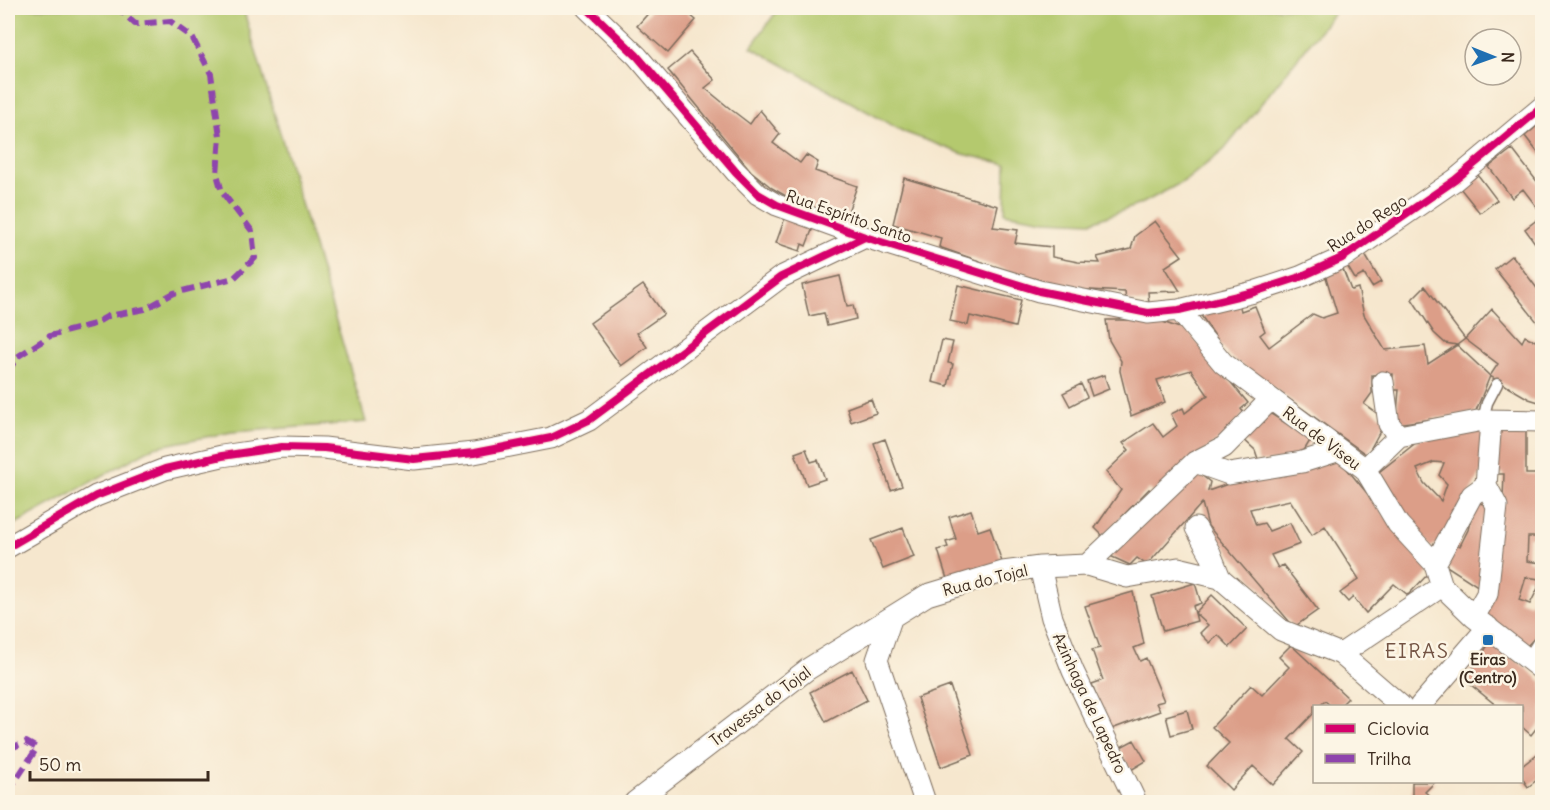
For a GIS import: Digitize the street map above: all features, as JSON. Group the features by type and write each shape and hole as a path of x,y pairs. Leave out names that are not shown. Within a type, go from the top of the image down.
{"street":[{"name":"Rua Espírito Santo","path":"587,8 637,56 758,194 777,205 865,237 1039,291 1148,313 1179,310"},
{"name":"Rua do Rego","path":"1179,310 1254,292 1300,277 1342,258 1455,180 1542,107"},
{"path":"8,547 96,496 165,470 222,456 282,447 324,448 414,459 474,453 551,438 589,420 781,277 865,237"},
{"name":"Rua de Viseu","path":"1179,310 1223,363 1365,469 1398,524 1435,564 1442,586"},
{"path":"1383,382 1389,424 1399,436"},
{"path":"1087,565 1195,462 1224,447 1270,400"},
{"path":"1421,705 1481,622 1487,594 1497,506 1486,485 1487,421"},
{"path":"1365,469 1399,436 1487,421 1542,421"},
{"path":"1195,462 1229,474 1259,467 1302,462 1340,450"},
{"path":"1435,564 1472,495 1486,485"},
{"path":"1196,528 1210,553 1220,578 1281,630 1341,654 1400,705"},
{"name":"Rua do Tojal","path":"891,619 927,595 1003,573 1040,567 1087,565 1127,577 1178,568 1220,578"},
{"name":"Azinhaga de Lapedro","path":"1040,567 1052,618 1073,671 1136,802"},
{"path":"1341,654 1442,586 1481,622 1539,659"},
{"path":"891,619 877,660 925,802"},
{"name":"Travessa do Tojal","path":"634,802 808,669 891,619"}],"lane":[{"path":"1487,421 1487,403 1497,384"}],"green space":[{"path":"8,8 243,8 366,422 232,432 154,447 8,528"},
{"path":"779,8 1338,8 1224,150 1186,180 1143,203 1092,222 1046,220 1005,213 1006,164 963,154 904,132 751,47"}],"building":[{"path":"653,8 682,8 696,20 668,53 637,26"},
{"path":"690,52 715,80 705,88 733,111 750,124 760,110 780,134 773,143 800,163 806,155 818,162 815,171 857,186 845,220 798,203 772,188 751,171 668,70"},
{"path":"1542,122 1542,158 1525,136"},
{"path":"1512,149 1542,188 1542,214 1523,189 1512,198 1489,167"},
{"path":"1478,175 1497,200 1480,213 1460,188"},
{"path":"904,178 998,206 993,227 1018,230 1015,243 1052,247 1052,257 1078,262 1100,263 1097,257 1131,249 1135,236 1155,221 1182,256 1165,267 1180,291 1148,292 1149,303 1126,301 1125,292 1073,289 1011,272 939,247 941,238 893,224"},
{"path":"786,215 814,225 806,246 802,244 800,251 776,243"},
{"path":"1542,216 1542,237 1535,243 1525,229"},
{"path":"1364,253 1381,282 1372,287 1364,274 1355,279 1346,264"},
{"path":"1512,255 1542,295 1542,320 1538,323 1495,269"},
{"path":"1342,267 1351,290 1358,288 1364,315 1385,350 1425,346 1428,364 1457,345 1490,376 1475,413 1396,424 1399,390 1393,390 1393,374 1372,375 1372,393 1364,404 1386,420 1367,455 1228,355 1198,311 1239,303 1241,311 1255,306 1265,331 1260,335 1269,347 1313,314 1322,318 1337,313 1325,274"},
{"path":"840,276 847,306 853,305 856,319 827,326 824,313 809,316 802,285"},
{"path":"643,285 664,314 637,333 647,347 621,366 590,323"},
{"path":"958,285 1021,300 1015,327 970,316 968,325 950,321"},
{"path":"1425,286 1465,339 1457,345 1445,343 1434,333 1412,299"},
{"path":"1492,309 1522,342 1525,336 1542,344 1540,359 1542,360 1542,403 1529,399 1490,376 1498,364 1465,339"},
{"path":"1106,320 1157,320 1188,331 1248,403 1241,409 1244,413 1233,428 1154,493 1149,489 1103,536 1095,528 1121,490 1106,472 1129,450 1123,443 1153,423 1163,437 1177,426 1171,414 1183,408 1185,413 1208,395 1191,370 1157,380 1165,402 1131,416 1120,371 1121,361 1109,340"},
{"path":"942,340 953,342 948,363 953,364 948,386 932,382"},
{"path":"1104,375 1109,389 1092,396 1087,381"},
{"path":"1081,384 1087,397 1070,406 1063,393"},
{"path":"871,399 876,413 851,422 847,408"},
{"path":"1268,412 1311,439 1299,459 1259,462 1255,450 1240,436"},
{"path":"1486,430 1482,471 1444,540 1431,547 1410,524 1379,472 1422,438","holes":["1434,462 1444,463 1439,475 1447,484 1441,501 1424,483 1417,469"]},
{"path":"1495,430 1526,431 1526,474 1542,474 1542,537 1528,537 1527,561 1542,563 1542,630 1526,647 1482,615 1503,498 1504,474 1495,474","holes":["1526,577 1539,579 1538,588 1530,604 1519,600"]},
{"path":"885,439 902,486 891,490 874,443"},
{"path":"806,449 811,462 818,460 825,479 807,485 795,453"},
{"path":"1338,458 1431,571 1408,595 1394,584 1366,613 1353,597 1348,602 1340,593 1359,579 1325,526 1312,535 1290,500 1250,509 1256,525 1264,523 1269,531 1290,523 1300,544 1271,555 1278,568 1283,565 1318,610 1294,627 1208,526 1202,503 1147,565 1137,558 1130,565 1110,556 1195,470 1210,482 1208,491 1245,478"},
{"path":"1475,502 1491,506 1479,587 1442,563 1453,541 1460,546 1468,530"},
{"path":"971,510 978,531 990,527 1002,562 947,579 938,550 948,547 946,542 956,539 949,517"},
{"path":"903,528 914,557 883,569 871,540"},
{"path":"1195,583 1201,603 1193,606 1197,621 1163,631 1152,596"},
{"path":"1133,592 1144,644 1134,648 1140,661 1146,658 1164,701 1156,703 1160,711 1109,730 1092,684 1103,680 1092,650 1100,648 1085,606"},
{"path":"1212,595 1247,629 1230,647 1218,635 1210,643 1200,633 1208,625 1195,613"},
{"path":"1492,639 1542,682 1542,721 1531,735 1523,728 1523,705 1496,705 1465,680"},
{"path":"1291,645 1348,698 1341,705 1330,705 1325,701 1321,705 1313,705 1313,714 1289,739 1303,752 1273,785 1253,766 1231,790 1207,766 1229,743 1212,727 1251,685 1262,695 1289,667 1279,657"},
{"path":"852,670 867,700 826,722 810,692"},
{"path":"950,686 973,755 941,767 917,698"},
{"path":"1187,710 1192,729 1171,735 1166,716"},
{"path":"1134,740 1146,761 1131,770 1119,748"},
{"path":"1542,750 1542,776 1528,787 1523,780 1523,765"},
{"path":"1412,783 1434,783 1425,792 1437,802 1412,802"}],"marked path":[{"path":"8,372 17,357 50,336 94,324 108,316 145,309 174,293 234,278 255,258 252,231 222,192 217,174 220,136 211,74 192,37 170,21 135,24 118,8"},
{"path":"8,749 26,742 37,748 8,792"}],"cycle path":[{"path":"587,8 637,56 736,172 758,194 777,205 865,237 1039,291 1148,313 1179,310 1254,292 1300,277 1342,258 1455,180 1542,107"},
{"path":"8,547 96,496 165,469 222,456 282,447 324,448 414,459 474,453 551,438 589,420 781,277 865,237"}],"place":[{"name":"Eiras (Centro)","path":"1488,640"}],"district":[{"name":"EIRAS","path":"1417,650"}]}
